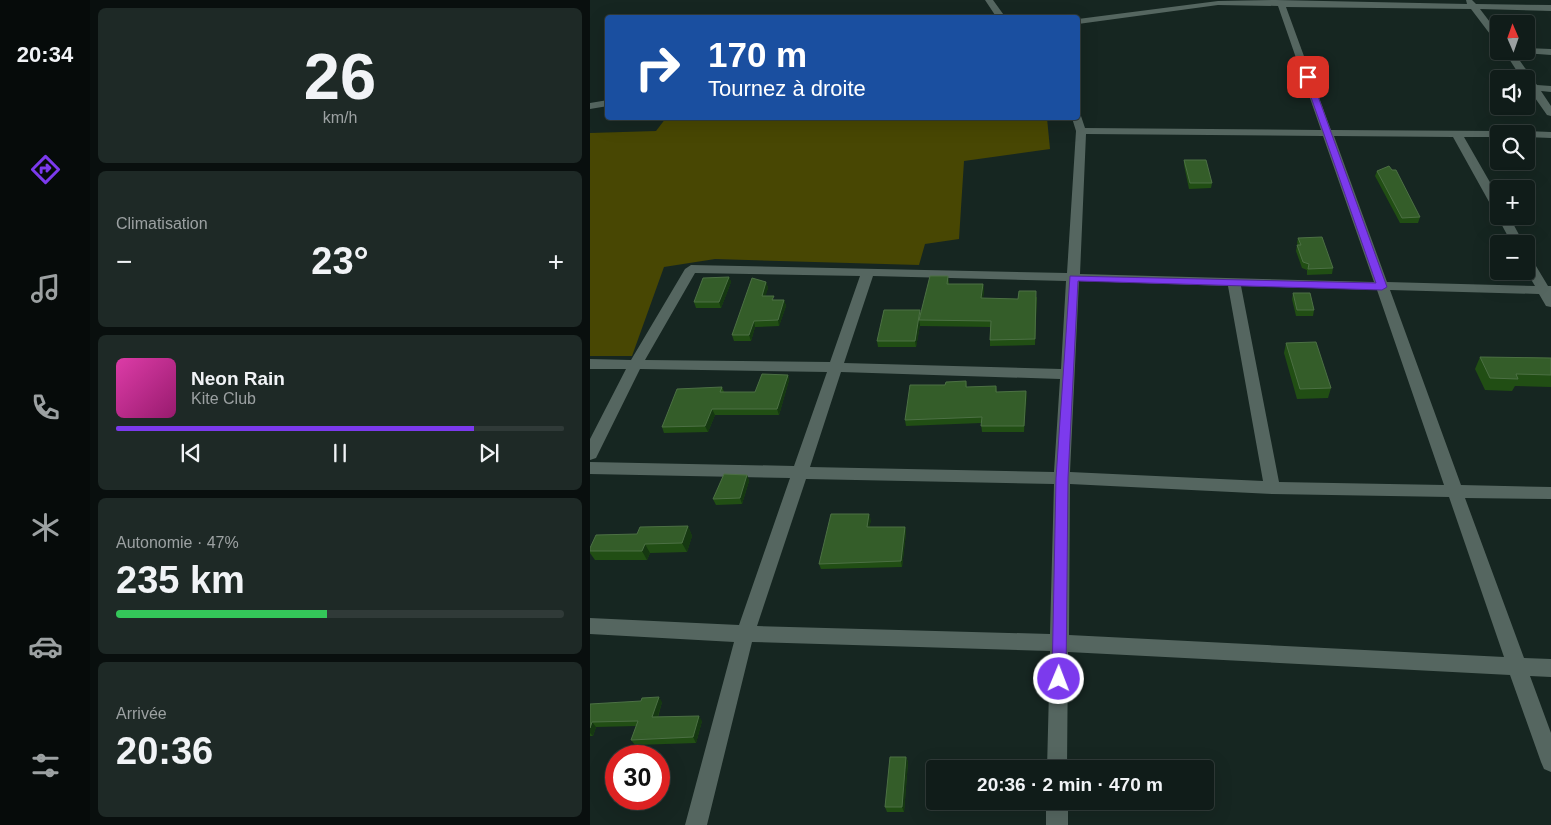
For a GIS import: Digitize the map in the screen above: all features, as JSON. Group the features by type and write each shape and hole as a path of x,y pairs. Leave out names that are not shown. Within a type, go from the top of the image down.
{"street":[{"path":"989,0 1000,15"},
{"path":"1281,1 1551,762"},
{"path":"1080,21 1218,3 1281,1 1471,4 1551,8"},
{"path":"1471,4 1490,28"},
{"path":"1535,51 1551,52"},
{"path":"1535,88 1551,89"},
{"path":"1535,91 1551,113"},
{"path":"590,106 605,103"},
{"path":"1058,760 1062,478 1081,131 1078,120"},
{"path":"1081,131 1490,134"},
{"path":"1457,134 1490,194"},
{"path":"1535,134 1551,134"},
{"path":"590,454 636,364 691,269 1547,290"},
{"path":"696,825 744,634 868,272"},
{"path":"1535,272 1547,290 1551,303"},
{"path":"1234,283 1272,488"},
{"path":"590,364 834,367 1068,374"},
{"path":"590,468 1062,478 1272,488 1551,493"},
{"path":"590,626 707,630 744,634 1060,643 1551,668"},
{"path":"1056,825 1057,810"}],"shaded area":[{"path":"664,120 1047,120 1050,149 964,161 959,239 925,244 919,265 715,259 664,267 632,356 590,356 590,133 656,131"}],"building":[{"path":"1184,160 1206,160 1212,183 1190,183"},
{"path":"1389,166 1392,170 1396,170 1420,217 1402,218 1377,171"},
{"path":"1322,237 1333,268 1308,269 1309,264 1303,262 1297,245 1301,245 1298,238"},
{"path":"930,276 948,276 947,284 983,284 981,298 1018,299 1019,291 1036,291 1035,339 990,340 991,321 919,320"},
{"path":"729,277 719,302 694,302 703,278"},
{"path":"752,278 766,282 762,296 774,296 772,300 784,300 778,320 754,321 749,335 732,335"},
{"path":"1293,293 1310,293 1314,310 1297,310"},
{"path":"884,310 920,310 915,341 877,341"},
{"path":"1316,342 1331,388 1300,389 1286,343"},
{"path":"1480,357 1551,358 1551,375 1516,374 1518,379 1490,378"},
{"path":"762,374 788,375 777,409 712,409 705,426 662,427 677,389 722,387 720,392 755,392"},
{"path":"966,381 966,387 996,386 996,392 1026,391 1024,426 981,426 982,417 905,420 910,385 945,385 946,382"},
{"path":"724,474 747,475 740,498 713,499"},
{"path":"831,514 869,514 867,527 905,527 901,561 819,564"},
{"path":"688,526 682,543 645,544 642,551 590,551 596,535 637,534 640,527"},
{"path":"659,697 652,717 699,716 693,737 631,740 638,721 592,722 590,728 590,704 641,701 642,698"},
{"path":"890,757 906,757 902,807 885,807"}],"route":[{"path":"1059,679 1062,478 1073,278 1382,287 1308,77"}]}
